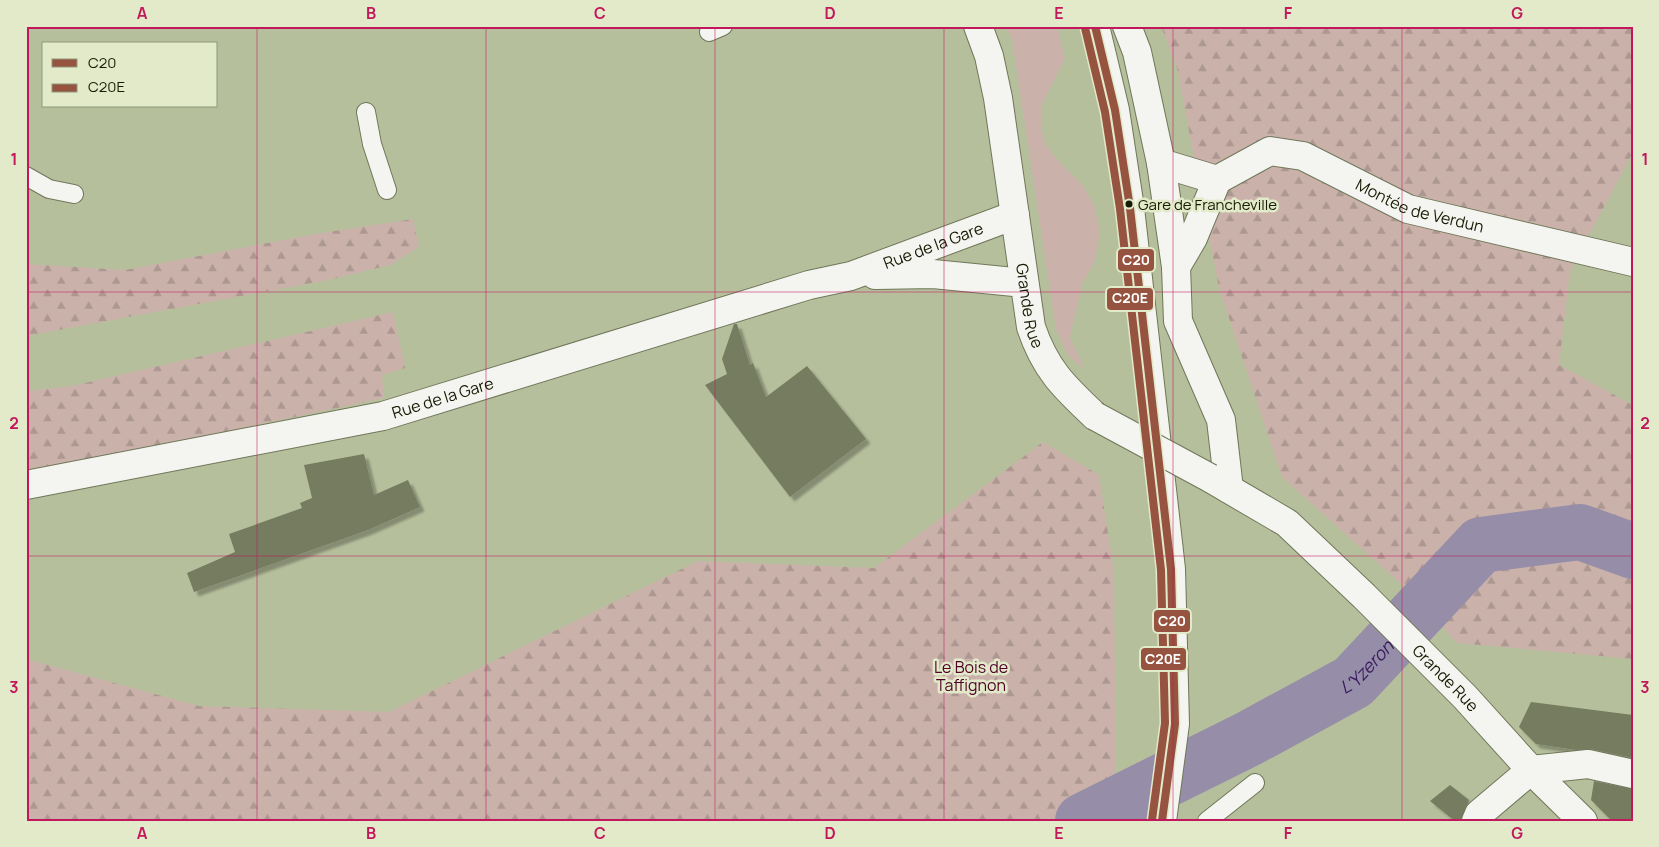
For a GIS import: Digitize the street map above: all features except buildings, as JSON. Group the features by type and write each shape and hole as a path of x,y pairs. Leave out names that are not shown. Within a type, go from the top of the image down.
{"street":[{"name":"Grande Rue","path":"978,26 994,74 1031,327 1037,345 1059,382 1095,416 1287,523 1466,697 1523,760 1583,821"},
{"path":"1095,26 1115,110 1130,208 1171,569 1175,724 1162,821"},
{"path":"1127,26 1137,52 1161,163 1176,267 1178,320 1221,420 1220,484"},
{"name":"Montée de Verdun","path":"1217,180 1270,152 1304,156 1408,210 1633,262"},
{"path":"1161,163 1217,180 1193,238 1176,267"},
{"name":"Rue de la Gare","path":"26,485 384,416 809,285 850,276 1015,215"},
{"name":"Rue de la Gare","path":"850,276 933,274 1024,283"},
{"path":"1476,821 1478,814 1523,760 1588,764 1633,774"}],"lane":[{"path":"366,112 372,144 387,190"},
{"path":"26,176 49,189 74,194"},
{"path":"1208,821 1255,783"}],"green space":[{"path":"1006,26 1057,26 1065,58 1042,105 1041,127 1045,143 1054,156 1083,186 1094,205 1100,232 1094,263 1082,284 1070,337 1085,370 1068,355 1056,329 1012,39"},
{"path":"1161,26 1633,26 1633,152 1570,271 1559,365 1633,405 1633,659 1457,643 1410,592 1282,477 1219,288 1177,68"},
{"path":"413,219 419,247 390,265 328,280 26,336 26,264 125,270 315,234"},
{"path":"393,312 405,368 382,375 384,398 186,440 26,470 26,391 72,386"},
{"name":"Le Bois de Taffignon","path":"1043,442 1099,475 1114,572 1116,766 1104,821 26,821 26,659 199,706 389,712 698,561 874,568"}],"waterway":[{"name":"L'Yzeron","path":"1083,821 1248,739 1353,682 1481,545 1580,532 1633,551"}],"transit line":[{"name":"C20","path":"1095,26 1115,110 1130,208 1171,569 1175,724 1162,821"},
{"name":"C20E","path":"1085,28 1105,112 1120,209 1161,570 1165,723 1152,820"}],"place":[{"name":"Gare de Francheville","path":"1129,204"}]}
